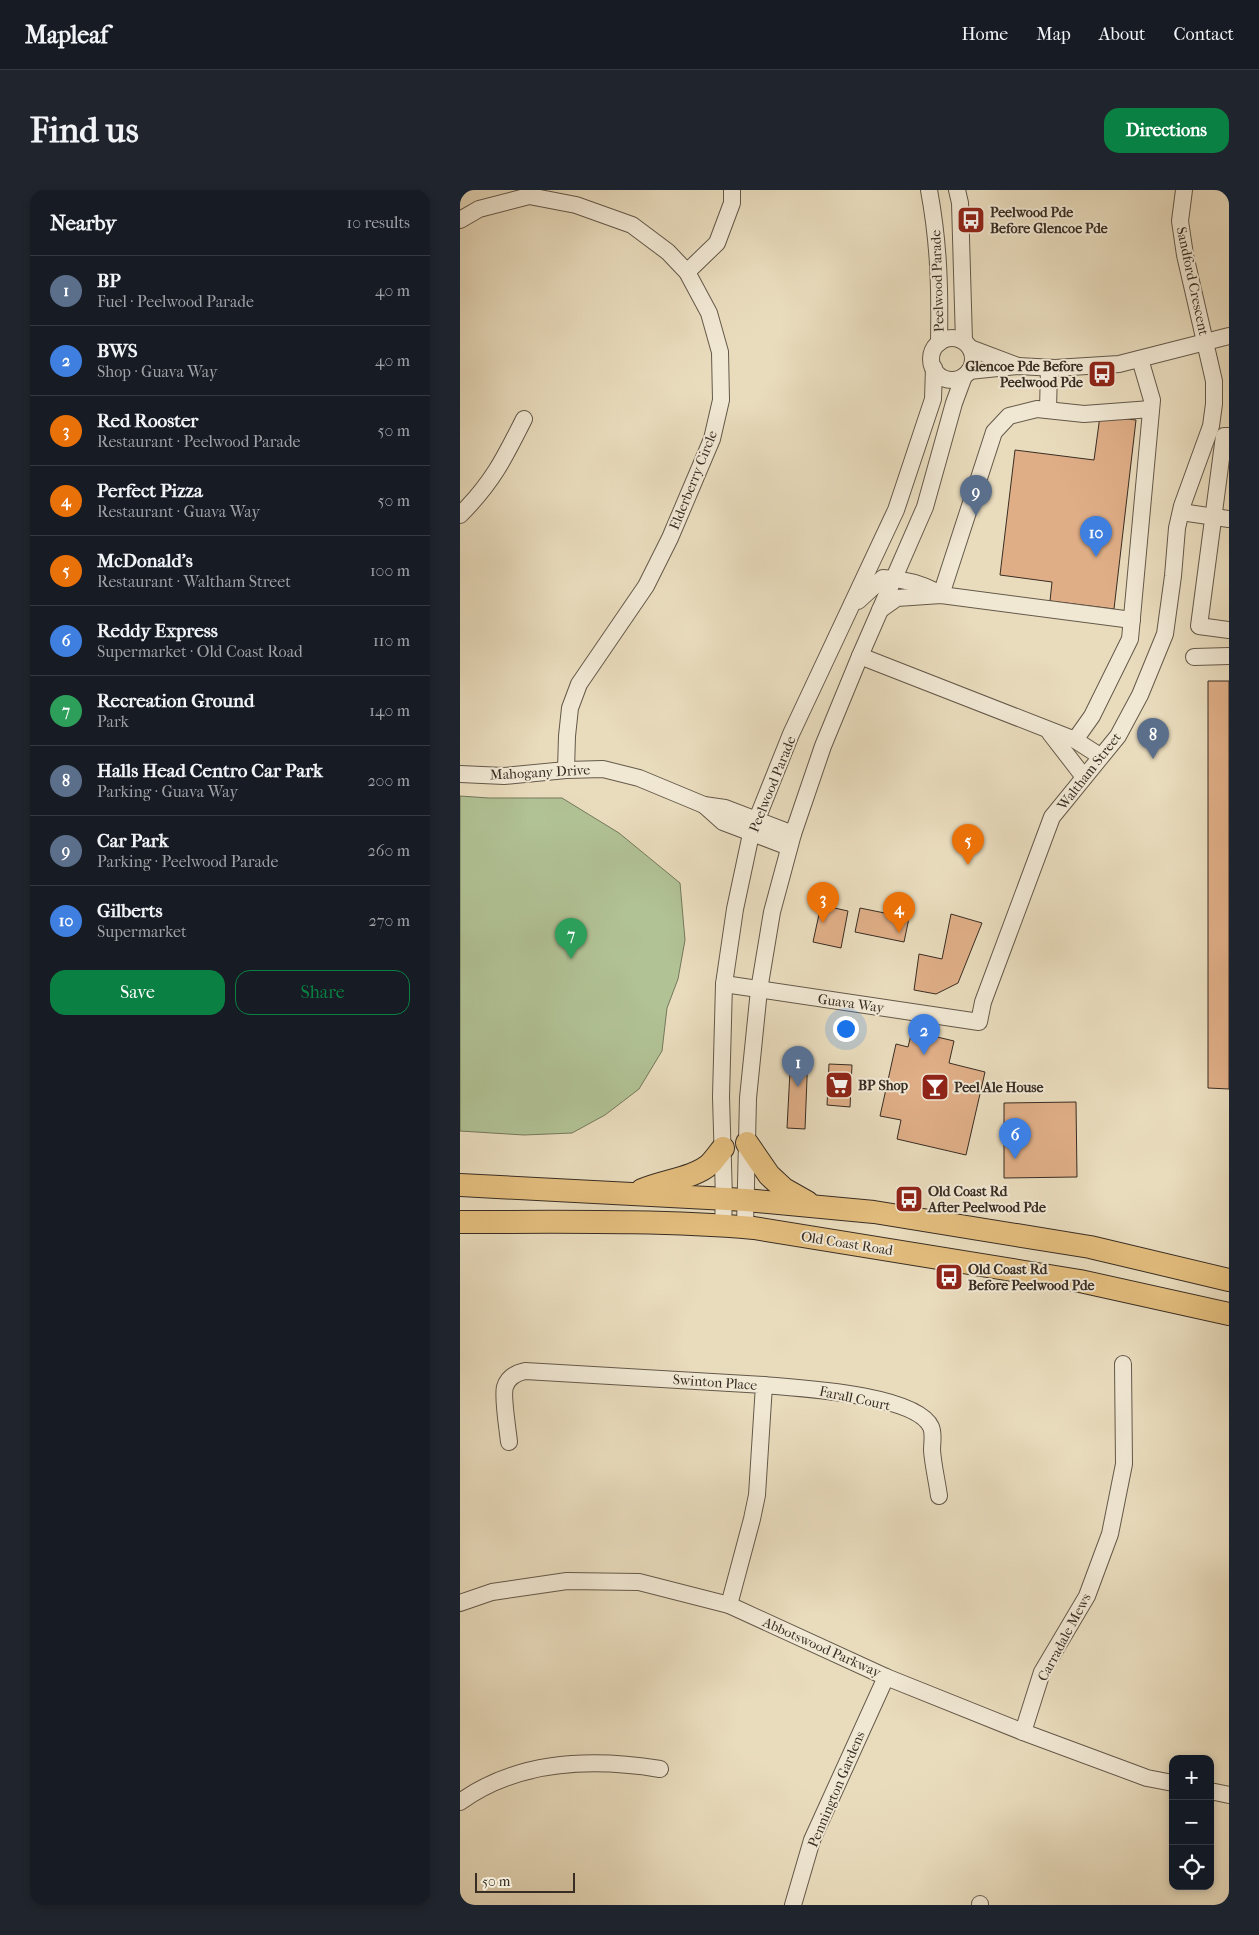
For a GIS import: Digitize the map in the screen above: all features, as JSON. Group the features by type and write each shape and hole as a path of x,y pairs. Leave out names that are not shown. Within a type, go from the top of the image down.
{"highway":[{"path":"747,1143 769,1175 784,1189 815,1206"},
{"path":"635,1193 658,1183 700,1171 710,1164 723,1148"},
{"path":"460,1185 735,1199 874,1212 1090,1247 1229,1280"},
{"name":"Old Coast Road","path":"460,1222 620,1222 734,1226 1080,1281 1229,1314"}],"street":[{"path":"687,272 717,243 732,203 732,190"},
{"name":"Peelwood Parade","path":"929,190 938,248 939,343"},
{"name":"Peelwood Parade","path":"956,190 960,203 967,345"},
{"name":"Sandford Crescent","path":"1184,190 1180,221 1185,255 1206,342"},
{"name":"Elderberry Circle","path":"460,220 479,210 527,193 576,205 632,225 668,252 687,272 708,313 720,352 721,400 712,439 670,538 646,586 579,684 570,708 566,770"},
{"path":"1018,366 951,338 939,343 932,355 934,368 944,378 951,380 967,374 1018,366 1049,368 1119,364 1229,336"},
{"name":"Waltham Street","path":"978,1022 983,1002 1052,817 1118,736 1131,713 1160,648 1166,624 1173,576 1177,528 1211,426 1214,404 1214,381 1206,342"},
{"path":"967,345 973,358 967,374"},
{"path":"1075,740 1092,716 1130,639 1152,400 1140,359"},
{"name":"Peelwood Parade","path":"734,1226 735,1199 723,1148 721,1097 724,984 734,909 754,827 791,734 896,510 933,399 934,368"},
{"path":"1048,410 1049,368"},
{"name":"Peelwood Parade","path":"734,1226 735,1199 747,1143 748,1098 759,990 772,912 791,840 823,746 925,508 954,403 967,374"},
{"path":"941,594 994,432 1009,416 1037,409 1084,414 1151,409"},
{"path":"460,515 490,482 502,463 524,419"},
{"path":"1229,436 1224,436 1221,518 1199,626 1229,630"},
{"path":"1181,512 1221,518"},
{"path":"849,610 883,578 923,585 941,594"},
{"path":"880,610 897,598 941,594 1132,620"},
{"path":"860,656 1075,740 1100,756"},
{"path":"1194,657 1229,656"},
{"path":"1048,731 1084,776"},
{"name":"Mahogany Drive","path":"460,774 504,776 566,770 603,769 639,778 704,805 723,822 754,827 791,840"},
{"name":"Guava Way","path":"724,984 978,1022"},
{"name":"Carradale Mews","path":"1024,1732 1042,1672 1087,1596 1110,1534 1124,1464 1123,1364"},
{"name":"Swinton Place","path":"509,1442 504,1388 509,1379 516,1373 525,1370 764,1385 756,1495 752,1519 729,1605"},
{"name":"Farall Court","path":"764,1385 824,1390 869,1398 909,1410 923,1418 931,1428 932,1451 939,1496"},
{"name":"Abbotswood Parkway","path":"460,1603 492,1592 568,1580 639,1582 729,1605 886,1677 1147,1778 1169,1782"},
{"name":"Pennington Gardens","path":"793,1905 812,1840 886,1677"},
{"path":"460,1802 469,1795 500,1780 536,1769 573,1763 627,1764 660,1769"},
{"path":"1214,1792 1229,1795"}],"green space":[{"path":"460,796 562,798 619,833 680,883 685,940 678,979 667,1008 662,1051 639,1089 605,1115 572,1133 524,1135 460,1131"}],"building":[{"path":"1100,416 1136,420 1114,609 1050,601 1052,582 1000,575 1015,450 1094,460"},
{"path":"1208,681 1229,681 1229,1089 1208,1088"},
{"path":"821,905 848,911 841,948 813,942"},
{"path":"860,908 909,918 904,942 855,932"},
{"path":"951,914 982,923 958,983 936,994 914,990 919,954 942,959"},
{"path":"912,1031 954,1041 949,1063 985,1072 966,1155 897,1139 901,1120 880,1116 896,1044 908,1047"},
{"path":"791,1052 808,1053 805,1129 787,1128"},
{"name":"BP Shop","path":"829,1064 852,1065 850,1107 827,1105"},
{"path":"1076,1102 1077,1177 1004,1178 1004,1103"}],"place":[{"name":"Peelwood Pde Before Glencoe Pde","path":"971,220"},
{"name":"Glencoe Pde Before Peelwood Pde","path":"1102,374"},
{"name":"Car Park","path":"976,516"},
{"name":"Gilberts","path":"1096,557"},
{"name":"Halls Head Centro Car Park","path":"1153,759"},
{"name":"McDonald's","path":"968,865"},
{"name":"Red Rooster","path":"823,923"},
{"name":"Perfect Pizza","path":"899,933"},
{"name":"Recreation Ground","path":"571,959"},
{"name":"BWS","path":"924,1055"},
{"name":"BP Shop","path":"839,1085"},
{"name":"BP","path":"798,1087"},
{"name":"Peel Ale House","path":"935,1087"},
{"name":"Reddy Express","path":"1015,1159"},
{"name":"Old Coast Rd After Peelwood Pde","path":"909,1199"},
{"name":"Old Coast Rd Before Peelwood Pde","path":"949,1277"}]}
